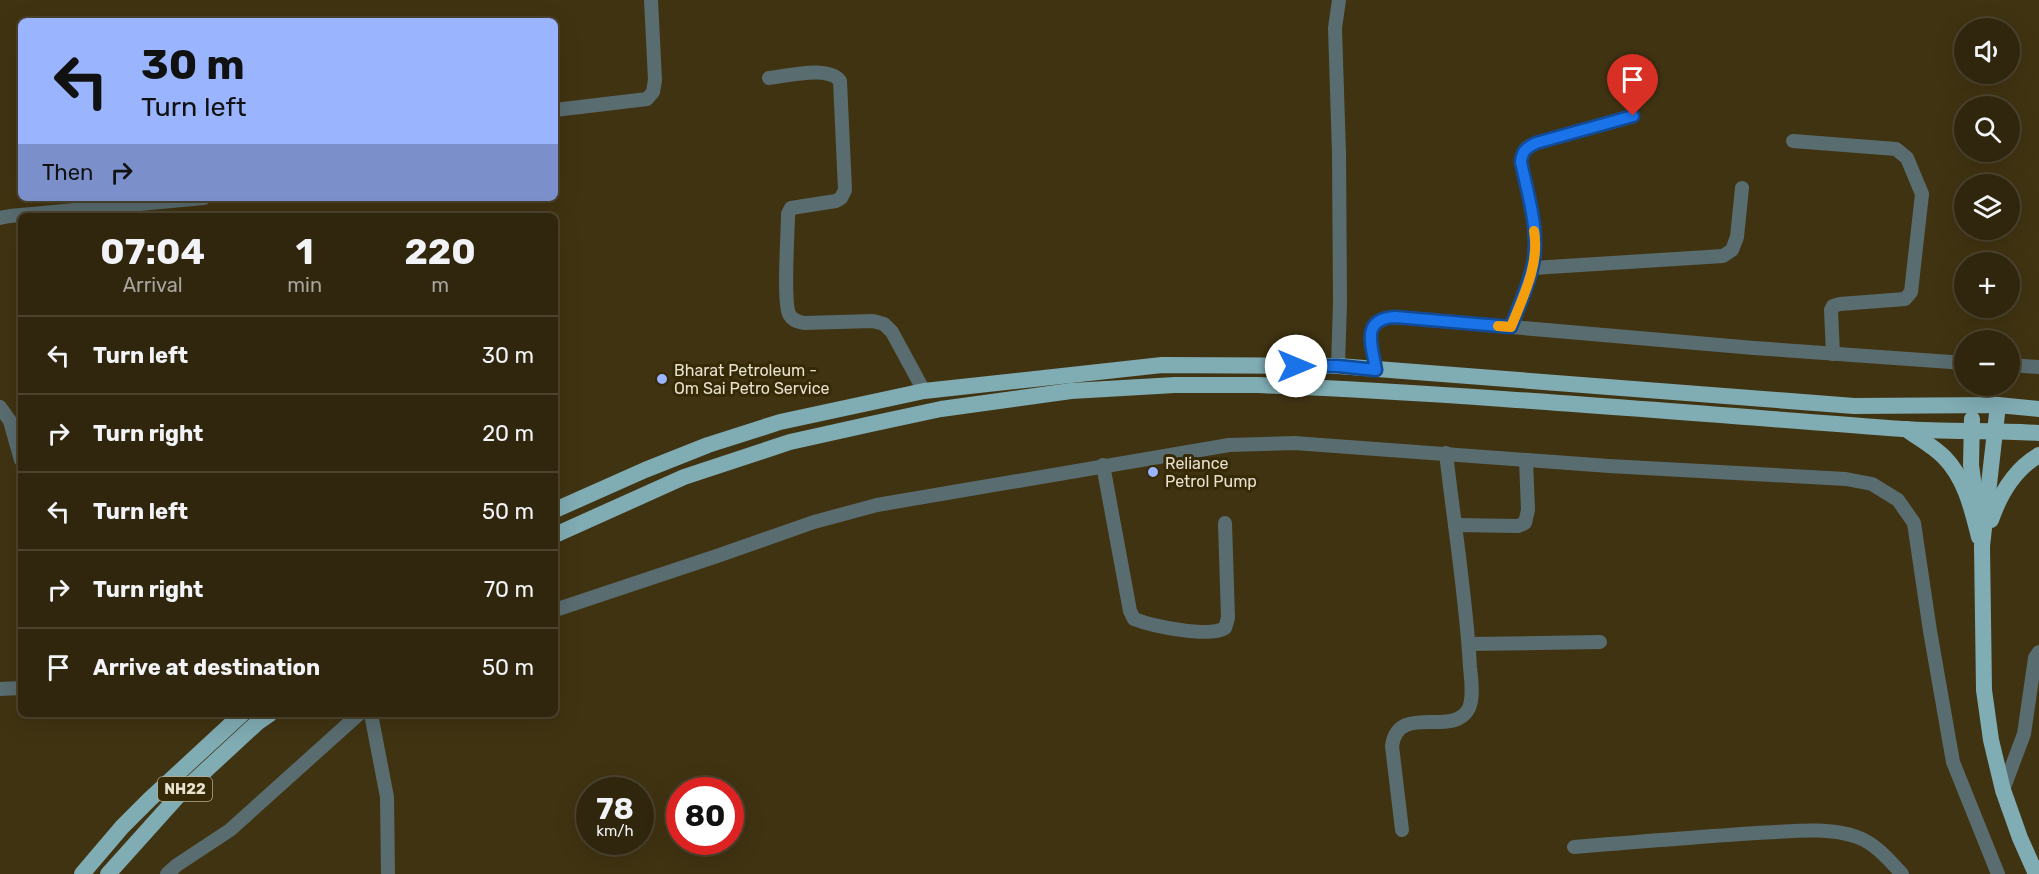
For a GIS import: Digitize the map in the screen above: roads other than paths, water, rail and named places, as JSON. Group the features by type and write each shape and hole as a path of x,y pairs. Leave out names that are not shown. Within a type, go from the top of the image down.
{"highway":[{"path":"558,509 645,470 718,442 780,422 924,391 1162,365 1338,366 1854,405 1998,405 2039,409"},
{"path":"558,534 684,477 790,442 941,409 1071,391 1175,385 1316,387 1906,429 2039,433"},
{"path":"1972,405 1971,465 1982,546 1984,690 1991,740 2003,790 2036,874"},
{"path":"1982,546 1998,405"},
{"path":"1906,429 1943,456 1962,483 1982,546"},
{"path":"1982,546 1997,504 2006,487 2021,469 2039,455"},
{"name":"NH22","path":"82,874 122,827 239,717"},
{"name":"NH22","path":"108,874 179,795 266,717"}],"street":[{"path":"558,110 647,99 653,92 655,80 651,0"},
{"path":"1338,366 1340,153 1335,28 1339,0"},
{"path":"769,78 822,72 837,76 840,81 845,190 842,198 836,201 790,207 788,214 788,313 794,321 804,323 873,321 884,324 892,332 924,391"},
{"path":"1511,327 1533,268 1535,237 1521,154 1526,148 1536,143 1633,116"},
{"path":"1793,141 1896,149 1907,158 1922,194 1911,292 1905,298 1833,306 1831,310 1833,354"},
{"path":"1533,268 1723,256 1732,250 1737,237 1742,188"},
{"path":"42,213 172,201"},
{"path":"0,218 18,215"},
{"path":"1376,370 1370,333 1374,323 1383,318 1395,317 1954,362"},
{"path":"2020,366 2039,367"},
{"path":"0,406 10,422 18,450"},
{"path":"558,609 814,522 877,505 1229,445 1294,442 1526,460 1846,479 1872,484 1898,500 1914,523 1953,762 1998,874"},
{"path":"1401,830 1393,737 1398,729 1407,724 1453,720 1463,715 1469,707 1472,694 1469,644 1446,453"},
{"path":"1455,525 1518,526 1525,523 1528,510 1526,460"},
{"path":"1103,465 1130,611 1134,619 1209,632 1219,632 1225,628 1227,618 1225,523"},
{"path":"1469,644 1600,642"},
{"path":"2003,790 2024,734 2035,657 2039,652"},
{"path":"0,689 18,688"},
{"path":"167,874 230,830 356,717"},
{"path":"371,717 387,797 388,874"},
{"path":"1574,846 1699,836 1816,830 1842,832 1874,846 1902,874"}],"place":[{"name":"Bharat Petroleum - Om Sai Petro Service","path":"662,379"},
{"name":"Reliance Petrol Pump","path":"1153,472"}]}
